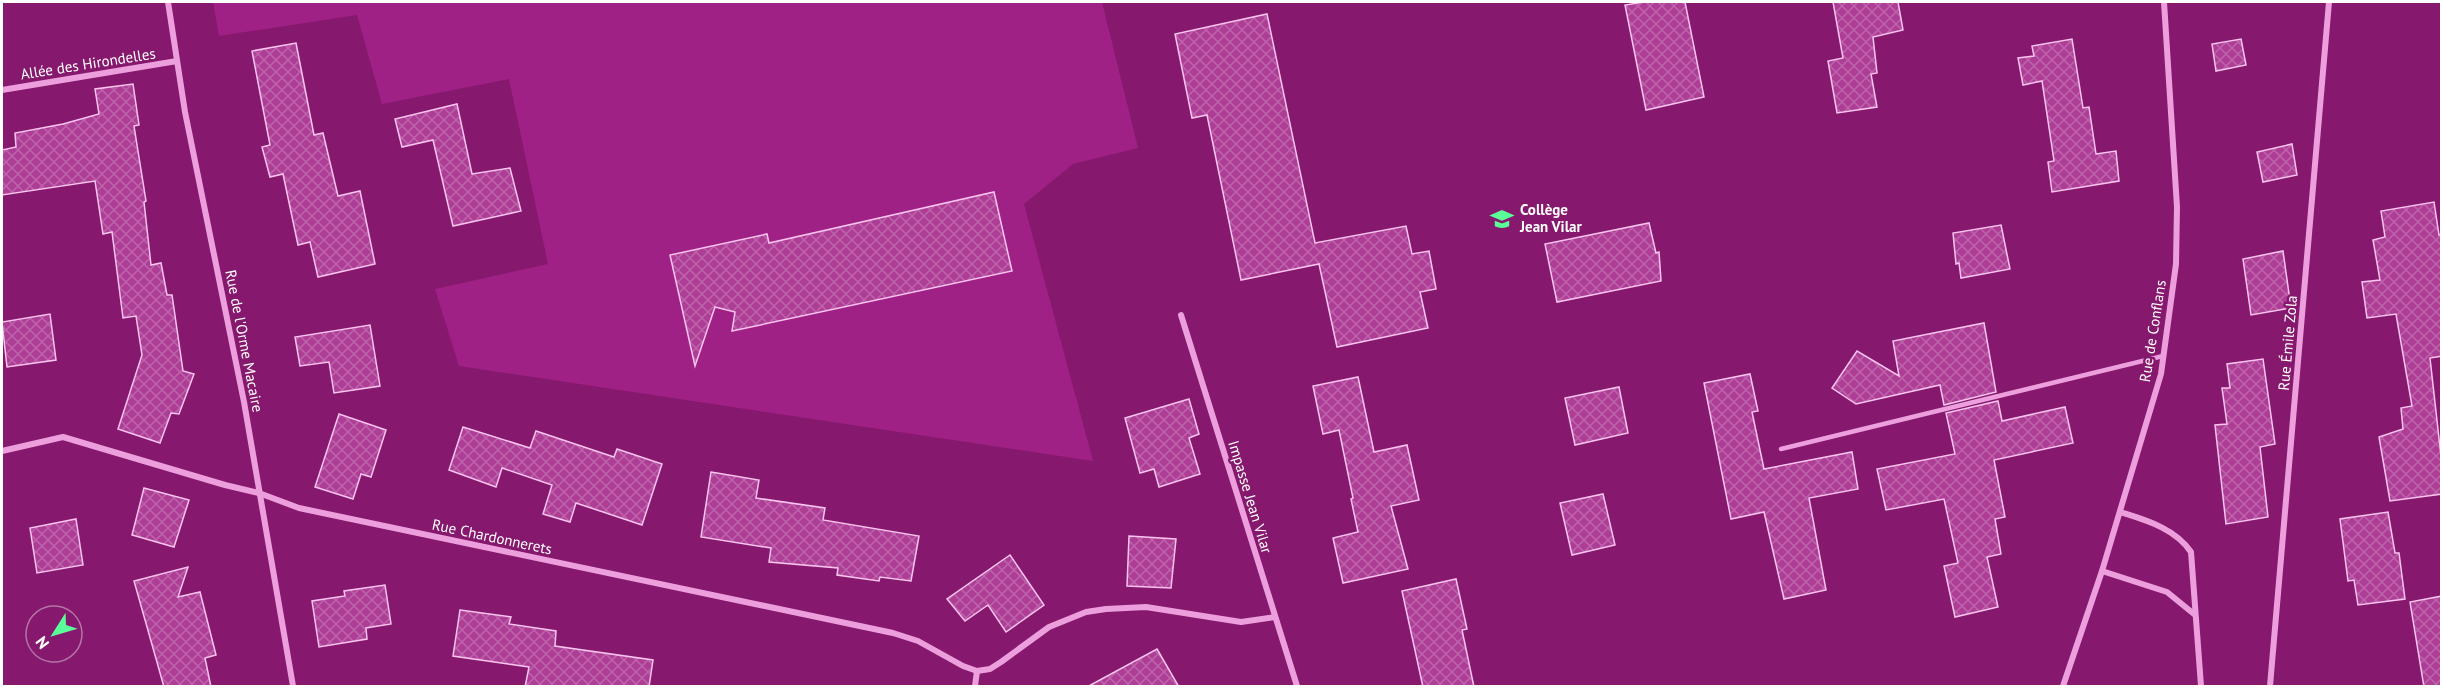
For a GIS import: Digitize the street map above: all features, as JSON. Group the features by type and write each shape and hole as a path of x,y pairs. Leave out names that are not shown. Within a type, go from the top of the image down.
{"street":[{"name":"Rue de l'Orme Macaire","path":"168,2 185,112 244,402 293,687"},
{"name":"Rue de Conflans","path":"2063,687 2102,571 2161,374 2176,264 2177,207 2164,2"},
{"name":"Rue Émile Zola","path":"2271,687 2329,2"},
{"name":"Allée des Hirondelles","path":"2,90 177,61"},
{"name":"Impasse Jean Vilar","path":"1181,315 1298,687"},
{"name":"Rue Chardonnerets","path":"2,452 63,437 260,494 299,508 893,633 918,641 963,666 977,671"},
{"path":"2120,512 2157,525 2177,537 2186,545 2193,560 2194,615 2201,687"},
{"path":"2102,571 2167,592 2194,615"},
{"path":"975,687 977,671 990,669 1049,627 1086,612 1146,607 1222,621 1258,621 1275,617"}],"lane":[{"path":"1781,448 2163,356"}],"shaded area":[{"path":"213,2 1102,2 1138,148 1073,164 1024,204 1093,461 459,366 435,289 548,264 509,79 382,104 357,15 219,36"}],"building":[{"path":"1644,2 1685,2 1704,97 1646,110 1625,5"},
{"path":"1833,2 1898,2 1903,30 1873,37 1877,73 1871,74 1877,107 1837,113 1828,61 1843,58"},
{"path":"1267,14 1315,243 1406,226 1412,254 1429,251 1436,289 1420,292 1428,328 1337,347 1319,264 1241,280 1207,115 1192,118 1175,34"},
{"path":"2072,39 2083,108 2089,107 2096,154 2116,151 2119,181 2052,192 2048,162 2054,161 2042,81 2023,85 2018,58 2034,56 2032,46"},
{"path":"2241,39 2246,65 2216,71 2212,44"},
{"path":"296,43 314,135 323,133 338,196 360,191 375,264 318,277 310,242 298,245 283,174 270,177 262,147 270,145 252,51"},
{"path":"133,84 139,125 134,126 146,201 144,202 151,265 161,263 167,295 172,295 183,371 194,374 179,414 171,413 160,443 118,429 142,355 136,316 123,318 112,232 103,234 95,181 2,195 2,150 16,147 15,133 63,124 99,114 95,89"},
{"path":"457,104 472,174 510,168 521,211 453,226 433,140 402,147 395,119"},
{"path":"2292,144 2297,175 2263,182 2257,152"},
{"path":"994,192 1012,271 732,331 735,312 715,307 695,366 670,255 767,234 769,243"},
{"path":"2434,202 2439,235 2442,234 2442,356 2430,358 2442,465 2442,494 2390,501 2379,437 2403,429 2401,408 2412,406 2396,314 2367,318 2362,282 2380,280 2373,240 2385,237 2381,211"},
{"path":"1649,223 1656,253 1659,252 1661,281 1557,302 1545,244"},
{"path":"2001,225 2010,269 1961,278 1959,263 1956,264 1953,233"},
{"path":"2283,251 2291,308 2251,315 2243,259"},
{"path":"50,314 56,360 7,367 2,322"},
{"path":"1984,323 1996,392 1944,405 1940,385 1856,404 1832,388 1857,351 1899,376 1893,341"},
{"path":"370,325 380,386 334,393 329,362 300,366 295,337"},
{"path":"2263,359 2275,444 2260,447 2268,517 2226,524 2215,425 2227,424 2222,388 2230,388 2227,364"},
{"path":"1750,374 1758,411 1752,412 1764,469 1852,452 1858,489 1809,498 1826,590 1784,599 1764,512 1731,519 1704,383"},
{"path":"1358,377 1374,452 1407,445 1419,500 1391,506 1408,569 1343,583 1333,538 1358,532 1351,499 1353,498 1339,430 1323,434 1313,386"},
{"path":"1619,387 1628,433 1575,445 1565,398"},
{"path":"1189,399 1199,434 1189,438 1200,474 1159,487 1154,469 1140,473 1125,418"},
{"path":"1998,401 2002,421 2065,407 2073,443 1994,460 2005,517 1995,519 2001,554 1987,557 1998,607 1955,617 1944,566 1958,563 1944,499 1886,510 1877,469 1955,454 1946,413"},
{"path":"339,414 386,430 371,477 361,474 353,499 315,487"},
{"path":"463,427 530,448 536,431 614,457 617,449 662,464 642,525 576,503 570,522 543,514 552,485 502,468 496,487 449,470"},
{"path":"711,472 759,480 756,498 825,508 823,520 919,536 911,581 880,577 879,581 837,575 838,568 769,562 771,548 701,537"},
{"path":"144,488 189,500 174,547 132,535"},
{"path":"1603,494 1615,545 1572,555 1560,503"},
{"path":"2388,512 2395,553 2399,553 2405,599 2358,605 2354,580 2348,581 2340,519"},
{"path":"76,519 83,565 37,573 30,528"},
{"path":"1129,536 1176,539 1171,588 1127,586"},
{"path":"1010,555 1044,605 1006,632 988,605 965,621 947,599"},
{"path":"188,567 178,597 200,592 216,655 205,658 211,687 164,687 134,581"},
{"path":"1456,579 1467,629 1462,630 1474,687 1423,687 1402,591"},
{"path":"385,585 391,624 366,628 367,639 319,647 312,601 345,596 344,591"},
{"path":"2442,596 2442,687 2424,687 2410,602"},
{"path":"460,610 511,617 509,624 556,631 555,646 653,660 649,687 525,687 529,667 453,656"},
{"path":"1157,649 1179,687 1087,687"}],"place":[{"name":"Collège Jean Vilar","path":"1502,219"}]}
